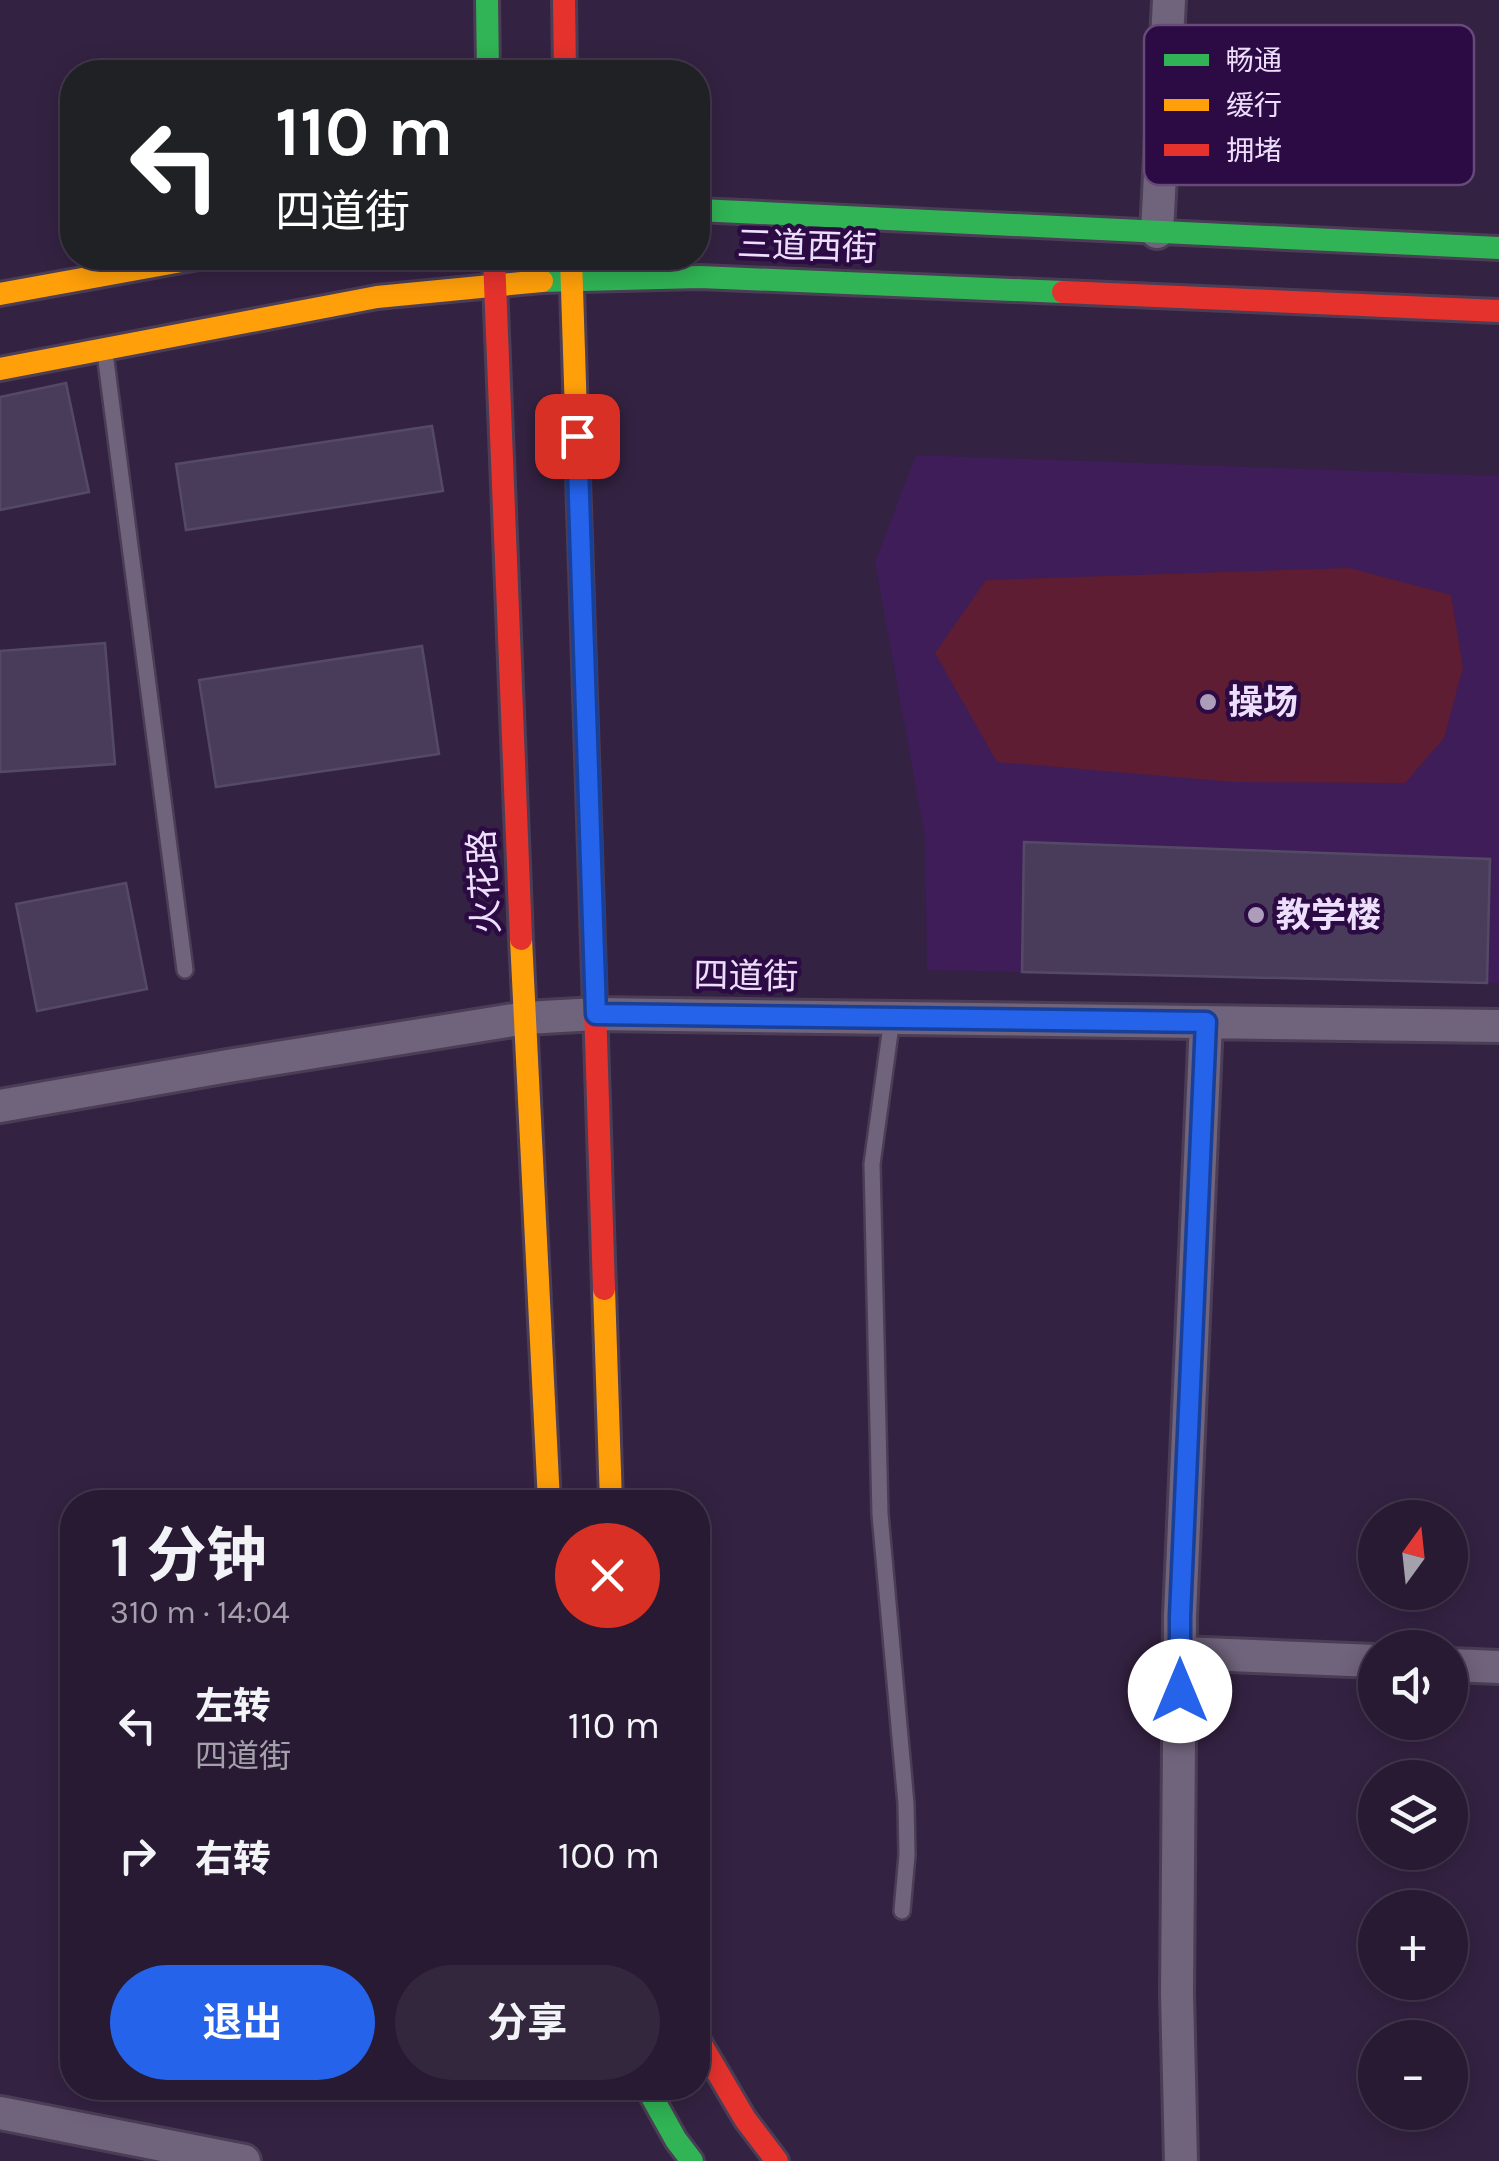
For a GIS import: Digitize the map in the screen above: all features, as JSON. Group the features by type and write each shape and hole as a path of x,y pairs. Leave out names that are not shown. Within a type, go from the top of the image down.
{"street":[{"path":"488,0 488,60"},
{"path":"564,0 565,60"},
{"path":"1168,25 1169,0"},
{"path":"1157,232 1159,185"},
{"path":"710,211 1499,248"},
{"path":"0,294 132,270"},
{"name":"火花路","path":"494,270 516,847 548,1490"},
{"name":"三道西街","path":"0,369 377,296 495,284 562,270"},
{"path":"571,270 611,1490"},
{"name":"三道西街","path":"600,270 1499,311"},
{"name":"四道街","path":"0,1106 526,1018 596,1014 1499,1026"},
{"path":"1180,2161 1180,1653 1206,1022"},
{"path":"1180,1653 1358,1661"},
{"path":"1468,1666 1499,1667"},
{"path":"710,2060 744,2118 776,2161"},
{"path":"654,2100 692,2161"},
{"path":"0,2113 244,2161"}],"lane":[{"path":"104,349 185,970"},
{"path":"892,1018 872,1164 880,1514 906,1804 902,1911"}],"shaded area":[{"path":"916,455 1499,476 1499,983 927,970 925,838 875,562"},
{"name":"操场","path":"1349,568 1451,595 1463,667 1444,738 1405,783 1234,782 997,762 935,653 986,580"}],"building":[{"path":"66,383 89,492 0,510 0,397"},
{"path":"432,426 443,491 186,530 176,464"},
{"path":"105,643 115,764 0,772 0,651"},
{"path":"422,646 439,754 216,787 199,680"},
{"name":"教学楼","path":"1024,842 1490,859 1487,983 1022,972"},
{"path":"126,883 147,989 37,1011 16,904"}],"traffic: fast":[{"path":"487,0 488,60"},
{"path":"710,211 1499,248"},
{"path":"542,281 700,277 1063,292"},
{"path":"654,2100 692,2161"}],"traffic: slow":[{"path":"0,294 132,270"},
{"path":"571,270 591,882"},
{"path":"0,369 377,297 542,281"},
{"path":"521,939 548,1490"},
{"path":"604,1289 611,1490"}],"traffic: jam":[{"path":"564,0 565,60"},
{"path":"494,270 521,939"},
{"path":"1063,292 1499,311"},
{"path":"591,882 604,1289"},
{"path":"710,2059 745,2119 777,2161"}],"place":[{"name":"操场","path":"1208,702"},
{"name":"教学楼","path":"1256,915"}],"route":[{"path":"577,436 596,1014 1206,1022 1180,1691"}]}
